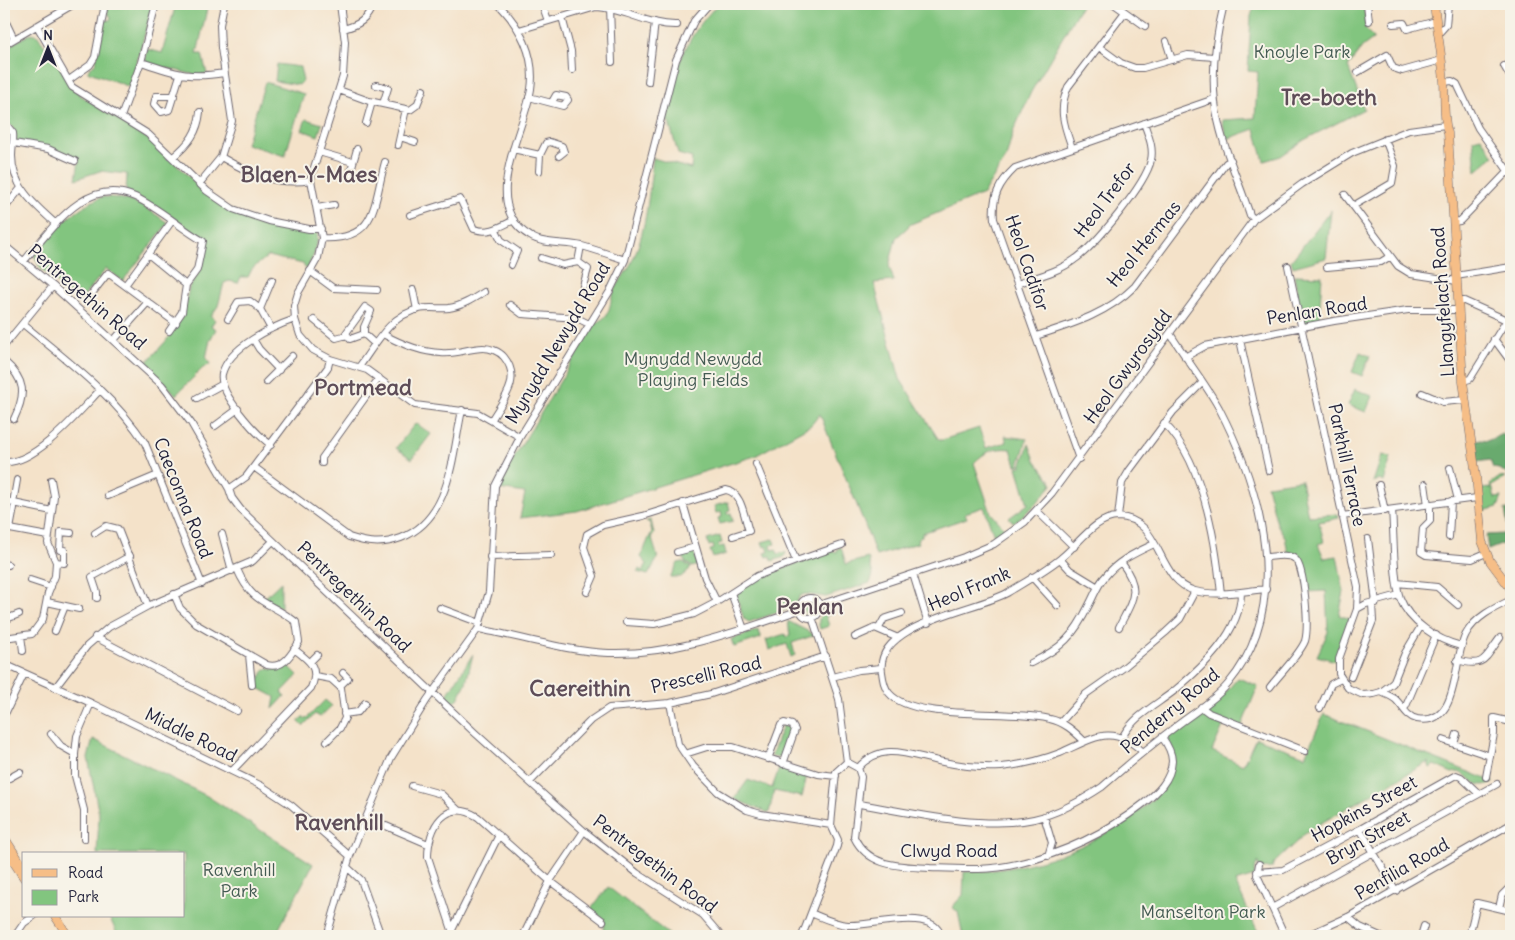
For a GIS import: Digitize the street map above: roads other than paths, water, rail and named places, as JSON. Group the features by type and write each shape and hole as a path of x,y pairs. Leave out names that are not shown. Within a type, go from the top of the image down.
{"main road":[{"name":"Llangyfelach Road","path":"1434,4 1442,60 1447,118 1445,125 1448,133 1463,381 1482,541 1486,553 1511,589"},
{"path":"4,837 22,865"},
{"path":"4,847 22,875"},
{"path":"50,918 62,936"},
{"path":"56,918 68,936"}],"street":[{"path":"4,45 74,4"},
{"path":"121,117 141,62 151,13 156,4"},
{"path":"199,184 221,157 232,121 224,73 220,25 224,4"},
{"path":"340,4 346,59 311,180 322,238 318,258 298,293 294,306 295,319 300,335 313,350 330,359 360,367 379,378 415,405 478,413 492,419 520,437"},
{"path":"343,29 362,23 369,14 373,4"},
{"path":"498,4 519,30 531,61 529,97 508,163 506,186 514,220 520,229 534,239 581,246 625,260"},
{"path":"542,4 548,21"},
{"name":"Mynydd Newydd Road","path":"327,936 350,856 391,758 406,732 479,626 489,592 496,486 520,437 610,292 625,260 676,60 694,21 703,6 709,4"},
{"path":"1114,4 1145,26"},
{"path":"1224,4 1214,57 1214,99 1220,128 1250,215 1254,219"},
{"path":"1367,4 1368,21"},
{"path":"1438,34 1446,25 1448,4"},
{"path":"519,30 596,6 610,8 665,25 677,25"},
{"path":"610,8 612,62"},
{"path":"69,80 90,65 95,57 106,18 104,9"},
{"path":"1072,148 1062,118 1063,99 1068,87 1126,12"},
{"path":"562,17 571,51 572,70"},
{"path":"4,18 14,39"},
{"path":"648,82 655,22"},
{"path":"1393,24 1404,23 1407,29 1436,22"},
{"path":"37,26 77,90 148,134 199,184 234,209 269,221 309,229 321,229"},
{"path":"1166,41 1172,60"},
{"path":"1099,47 1120,63 1136,68 1143,68 1188,56 1214,57"},
{"path":"1358,72 1386,55 1394,68 1402,71 1442,60"},
{"path":"141,62 180,75 200,77 224,73"},
{"path":"1504,66 1511,78"},
{"path":"174,96 180,75"},
{"path":"1444,82 1452,81 1457,84 1478,128 1510,171 1460,221 1453,222"},
{"path":"376,85 388,88 383,104"},
{"path":"338,90 372,102 410,110 417,105 423,90"},
{"path":"529,97 552,102"},
{"name":"Heol Cadifor","path":"1079,459 994,219 993,204 997,191 1005,178 1015,168 1214,99"},
{"path":"366,123 372,102"},
{"path":"398,146 406,109"},
{"path":"173,157 192,140 199,125 200,112"},
{"path":"4,122 13,133 12,156 21,188 31,201 56,224"},
{"name":"Heol Trefor","path":"1017,284 1073,261 1103,233 1149,169 1152,155 1151,144 1144,123"},
{"name":"Heol Gwyrosydd","path":"819,605 964,557 994,544 1025,522 1079,459 1254,219 1325,168 1352,153 1409,130 1445,125"},
{"path":"400,137 415,142"},
{"path":"1353,206 1392,183 1395,166 1385,139"},
{"path":"539,171 540,155 544,144 550,142 563,148 564,152 560,156"},
{"path":"14,143 48,149 75,162"},
{"path":"513,148 540,155"},
{"path":"349,177 357,149"},
{"path":"318,152 353,162"},
{"path":"4,156 12,156"},
{"path":"221,157 250,174 271,180 311,180"},
{"name":"Heol Hermas","path":"1036,336 1096,316 1123,298 1135,286 1226,163 1231,160"},
{"path":"322,238 338,239 359,233 368,224 385,162"},
{"path":"4,209 21,188"},
{"path":"24,261 70,208 81,201 95,195 113,192 136,198 203,241 197,270 186,284 182,312 170,331"},
{"path":"1345,195 1389,257 1398,266 1411,274 1456,278 1511,267"},
{"path":"410,215 460,199 474,229 482,232 496,230 514,220"},
{"path":"317,208 334,204"},
{"path":"126,284 172,221"},
{"path":"496,230 501,240 517,251 512,265"},
{"name":"Pentregethin Road","path":"4,245 114,340 168,392 191,423 229,489 232,498 241,510 273,541 433,693 584,831 637,873 703,915 721,936"},
{"path":"578,262 581,246"},
{"path":"148,254 186,284"},
{"path":"1327,267 1381,262 1389,257"},
{"path":"541,258 563,264 578,262 588,269 583,286"},
{"name":"Parkhill Terrace","path":"1288,266 1359,597 1357,609 1338,659 1341,679"},
{"path":"310,271 333,288 357,292 377,290"},
{"path":"90,296 108,273 126,284 176,323"},
{"path":"260,309 272,280"},
{"path":"5,344 53,286"},
{"path":"413,290 410,298 417,310"},
{"path":"360,367 383,334 397,319 417,310 450,308 466,303 484,292"},
{"path":"228,319 238,302 250,301 260,309 270,329"},
{"path":"1458,301 1464,301 1509,321 1494,339 1470,379 1463,381"},
{"path":"114,340 148,302"},
{"path":"510,305 522,314 577,318 589,324"},
{"path":"347,336 347,329 365,308 371,312 371,315 364,327 364,334"},
{"name":"Penlan Road","path":"1185,357 1205,346 1302,327 1408,310 1458,310"},
{"path":"271,446 251,428 238,409 223,384 222,374 238,351 253,339 270,329 295,319"},
{"path":"314,320 318,328 336,338 347,336 350,338 364,334"},
{"name":"Caeconna Road","path":"23,324 100,390 135,427 145,443 202,584"},
{"path":"364,334 376,344"},
{"path":"383,334 402,344 427,351 456,353 483,348 502,354 508,363 513,377 510,388 492,419"},
{"name":"Penderry Road","path":"860,804 954,819 996,822 1032,820 1044,816 1084,799 1202,707 1227,686 1248,655 1262,619 1266,589 1265,557 1260,514 1243,464 1218,408 1171,335"},
{"path":"253,339 259,349 279,370"},
{"path":"1494,339 1511,362"},
{"path":"1240,340 1269,471"},
{"path":"266,382 292,356"},
{"path":"229,489 246,477 271,446 328,367 330,359"},
{"path":"4,361 12,368 21,382 23,392 22,404 14,419"},
{"path":"320,460 379,378"},
{"path":"1202,383 1164,424 1122,482 1118,517 1132,519 1145,526 1174,577 1195,591 1221,594 1266,589"},
{"path":"197,398 223,384"},
{"path":"4,462 15,462 42,446 66,425 100,390"},
{"path":"1422,393 1443,402 1465,400"},
{"path":"215,426 238,409"},
{"path":"254,467 349,537 364,542 381,543 394,541 415,532 438,509 444,494 462,410"},
{"path":"1164,424 1174,432 1185,451 1196,479 1213,541 1221,594"},
{"path":"756,464 796,561"},
{"path":"1447,533 1454,501 1448,471"},
{"path":"108,496 158,475"},
{"path":"17,480 10,529 48,536"},
{"path":"4,627 5,637 32,634 43,618 51,587 56,576 56,562 49,550 48,536 54,496 51,480"},
{"path":"1425,484 1430,521 1423,528 1422,552 1426,555 1472,559 1486,553"},
{"path":"1379,485 1385,511"},
{"path":"587,592 594,576 584,547 587,534 603,525 684,503 716,492 732,491 738,498 749,531 733,536"},
{"path":"1342,516 1477,498"},
{"path":"4,502 13,506 52,511"},
{"path":"684,503 705,578 717,602"},
{"path":"1036,510 1074,547"},
{"path":"1392,510 1399,595 1421,626 1461,646"},
{"name":"Heol Frank","path":"881,668 885,654 898,638 910,629 1006,594 1060,558 1097,525 1108,519 1118,517"},
{"path":"95,532 106,526 118,529 148,606"},
{"path":"56,562 64,562 64,550 60,550 61,532 71,533"},
{"path":"174,594 180,608 196,624 272,666 285,662 299,642 296,622 254,597 234,570 222,534"},
{"path":"1351,677 1373,621 1368,539"},
{"path":"55,688 57,682 96,637 120,620 174,594 234,570 259,556 273,541"},
{"path":"1031,663 1053,652 1068,640 1084,616 1098,587 1108,574 1121,562 1154,544"},
{"path":"626,622 638,624 670,621 694,614 717,602 745,582 770,569 842,545"},
{"path":"677,552 696,547"},
{"path":"490,557 551,555"},
{"path":"97,598 98,592 92,577 130,556"},
{"path":"1265,557 1286,556 1295,558 1302,568 1307,628 1304,642 1270,687"},
{"path":"1060,558 1070,570 1098,587"},
{"path":"1119,627 1134,595 1135,588 1121,562"},
{"path":"913,574 928,623"},
{"path":"1032,577 1058,606"},
{"path":"30,580 51,587"},
{"path":"1397,583 1437,587 1458,605"},
{"path":"1060,722 1086,694 1123,668 1166,633 1180,619 1195,591"},
{"path":"1123,736 1136,719 1190,676 1218,646 1232,627 1237,615 1241,592"},
{"path":"731,593 744,629"},
{"path":"1357,609 1399,595"},
{"path":"1359,597 1371,603"},
{"path":"806,599 812,599 819,605 819,611 812,618 804,616 800,610 801,603 806,599"},
{"path":"1381,692 1393,698 1409,715 1418,719 1436,716 1444,711 1450,700 1457,660 1466,634 1482,616 1511,600"},
{"path":"47,602 79,609"},
{"path":"55,631 66,606"},
{"path":"440,608 479,626 607,653 686,646 800,610"},
{"path":"878,628 884,619 897,613"},
{"path":"4,620 19,614"},
{"path":"812,618 839,699 847,762"},
{"path":"1393,698 1393,682 1405,652 1421,626"},
{"path":"855,637 866,630 878,628 898,638"},
{"path":"1406,701 1436,635"},
{"path":"21,636 24,651"},
{"path":"96,637 237,711"},
{"path":"1457,660 1473,665 1481,663 1500,638"},
{"path":"232,771 306,694 315,676 310,662 294,649"},
{"path":"249,655 254,682"},
{"path":"310,662 317,655"},
{"name":"Prescelli Road","path":"530,782 590,720 609,708 670,703 770,677 826,656"},
{"name":"Middle Road","path":"4,664 91,703 262,786 291,805 350,856"},
{"path":"832,677 859,670 881,668 883,682 897,701 986,715 1035,717 1060,722 1084,741"},
{"path":"340,686 348,678 343,673"},
{"path":"6,712 24,674"},
{"path":"315,676 331,679 340,686 345,718 340,728 327,741"},
{"path":"1320,708 1332,684 1341,679 1348,688 1364,695 1381,692 1393,682"},
{"path":"84,839 84,810 75,776 75,754 77,736 91,703"},
{"path":"344,714 358,712 365,703"},
{"path":"670,703 675,733 685,754 708,782 733,802 747,810 779,818 831,825"},
{"path":"1202,707 1209,713 1305,751"},
{"path":"1486,777 1494,734 1494,718 1511,722"},
{"path":"768,759 781,725 784,722 792,725 795,730 783,764"},
{"path":"51,734 61,746 75,754"},
{"path":"858,768 865,761 885,751 894,751 942,762 1000,767 1026,763 1059,753 1084,741 1105,734 1123,736 1143,752"},
{"path":"1454,744 1456,734"},
{"name":"Clwyd Road","path":"860,804 854,835 858,845 873,859 892,866 982,869 1017,864 1064,851 1100,834 1155,794 1166,781 1172,760 1169,749 1162,737"},
{"path":"1443,740 1490,756"},
{"path":"685,754 718,746 733,747 818,774 836,776"},
{"path":"847,762 858,768 862,777 860,804"},
{"path":"802,936 837,846 838,840 831,825 836,776 838,769 847,762"},
{"path":"4,781 20,772"},
{"name":"Hopkins Street","path":"1257,872 1283,870 1360,829 1456,774 1478,793"},
{"name":"Bryn Street","path":"1272,908 1496,784"},
{"path":"412,786 441,794 458,810"},
{"path":"453,933 428,857 428,844 436,824 442,817 458,810 468,811 603,922"},
{"path":"1044,816 1052,843 1048,856"},
{"name":"Penfilia Road","path":"1306,936 1348,917 1396,891 1511,824"},
{"path":"386,826 428,844"},
{"path":"1360,829 1396,891"},
{"path":"523,936 550,880 584,831"},
{"path":"453,933 499,835"},
{"path":"1052,843 1064,851"},
{"path":"1259,864 1257,872 1285,936"},
{"path":"347,868 361,880 381,936"},
{"path":"1499,908 1502,895 1511,886"},
{"path":"1469,936 1477,903 1511,911"},
{"path":"811,913 836,924 846,925 881,921 927,921 935,925 941,936"},
{"path":"1348,917 1360,927 1380,936"},
{"path":"15,936 24,923 31,918"},
{"path":"1421,936 1424,926"}],"district":[{"name":"Tre-boeth","path":"1329,97"},
{"name":"Blaen-Y-Maes","path":"309,174"},
{"name":"Portmead","path":"363,387"},
{"name":"Penlan","path":"810,606"},
{"name":"Caereithin","path":"580,688"},
{"name":"Ravenhill","path":"339,822"}],"park label":[{"name":"Knoyle Park","path":"1302,52"},
{"name":"Mynydd Newydd Playing Fields","path":"693,369"},
{"name":"Ravenhill Park","path":"239,880"},
{"name":"Manselton Park","path":"1203,912"}]}
